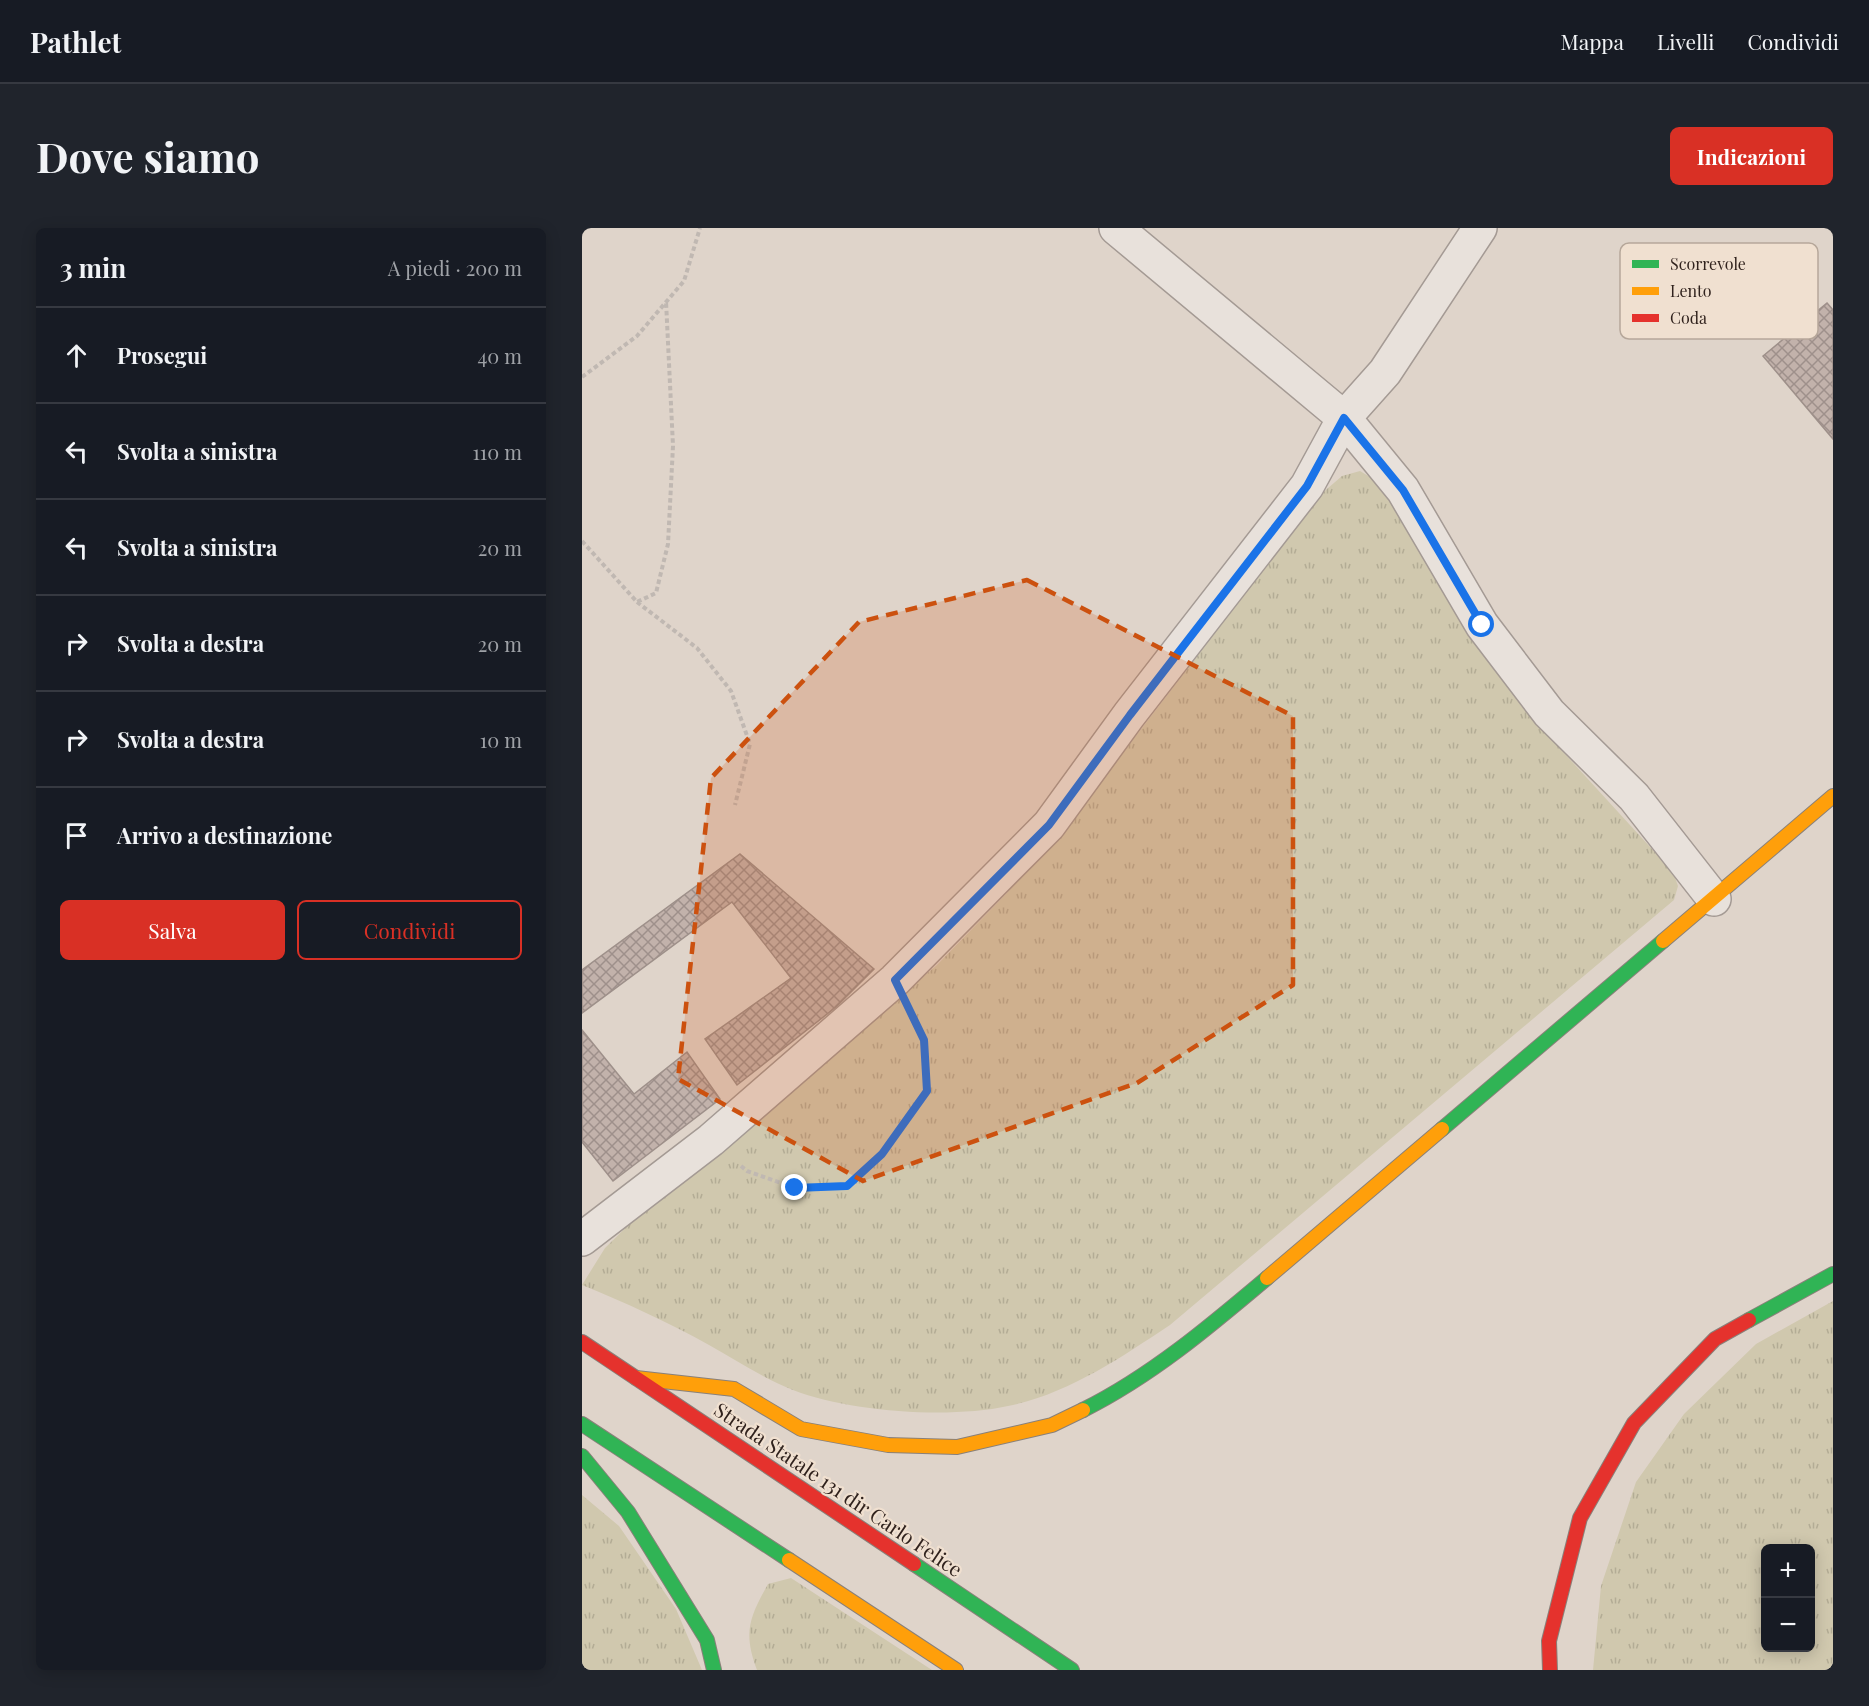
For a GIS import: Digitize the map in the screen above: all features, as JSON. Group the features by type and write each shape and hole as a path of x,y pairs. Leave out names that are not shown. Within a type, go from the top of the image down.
{"highway":[{"path":"636,1378 734,1389 801,1429 888,1445 957,1447 1052,1425 1110,1397 1194,1340 1833,796"},
{"path":"1550,1670 1549,1641 1580,1518 1634,1423 1715,1339 1833,1274"},
{"name":"Strada Statale 131 dir Carlo Felice","path":"582,1342 1071,1670"},
{"path":"582,1424 956,1670"},
{"path":"582,1456 628,1512 706,1640 714,1670"}],"street":[{"path":"1116,228 1344,418 1403,490 1482,625 1549,713 1634,797 1714,899"},
{"path":"582,1239 711,1140 895,980 1049,825 1130,715 1307,486 1344,418 1385,372 1480,228"}],"path":[{"path":"582,377 637,336 684,281 700,228"},
{"path":"637,602 656,593 668,544 673,446 666,301"},
{"path":"582,541 637,602 696,648 731,690 750,744 735,805"},
{"path":"711,1140 747,1171 786,1185 795,1188 847,1186 882,1154 927,1091 924,1040 895,980"}],"highlighted area":[{"path":"1027,580 1293,716 1293,985 1137,1083 863,1181 678,1079 711,778 859,622"}],"green space":[{"path":"1360,471 1380,483 1522,707 1673,872 1678,886 1674,900 1170,1325 1093,1373 1052,1393 1008,1406 958,1412 900,1411 842,1404 782,1386 678,1328 582,1285 605,1248 653,1201 693,1172 937,965 1007,893 1089,797 1195,659 1252,578 1292,533 1313,501 1342,476"},
{"path":"1833,1301 1833,1670 1593,1670 1601,1586 1636,1482 1684,1414 1756,1344"},
{"path":"582,1495 619,1526 676,1609 702,1670 582,1670"},
{"path":"791,1578 932,1670 757,1670 750,1646 752,1616 768,1584"}],"building":[{"path":"1827,303 1833,310 1833,439 1763,356 1784,339 1818,339 1818,310"},
{"path":"740,854 874,969 836,1007 737,1085 705,1039 791,978 732,902 582,1013 582,970"},
{"path":"582,1030 634,1094 687,1052 720,1099 613,1181 582,1142"}],"traffic: fast":[{"path":"1442,1129 1663,941"},
{"path":"1749,1320 1833,1274"},
{"path":"1083,1410 1156,1366 1267,1278"},
{"path":"582,1424 789,1560"},
{"path":"582,1456 628,1512 707,1640 714,1670"},
{"path":"914,1564 1072,1670"}],"traffic: slow":[{"path":"1663,941 1833,796"},
{"path":"1267,1278 1442,1129"},
{"path":"636,1378 734,1389 801,1429 888,1445 957,1447 1052,1425 1083,1410"},
{"path":"789,1560 956,1670"}],"traffic: jam":[{"path":"1550,1670 1549,1641 1580,1518 1634,1423 1715,1339 1749,1320"},
{"path":"582,1342 914,1564"}],"route":[{"path":"795,1188 847,1186 882,1154 927,1091 924,1040 895,980 1049,825 1130,715 1307,486 1344,418 1403,490 1482,625"}]}
